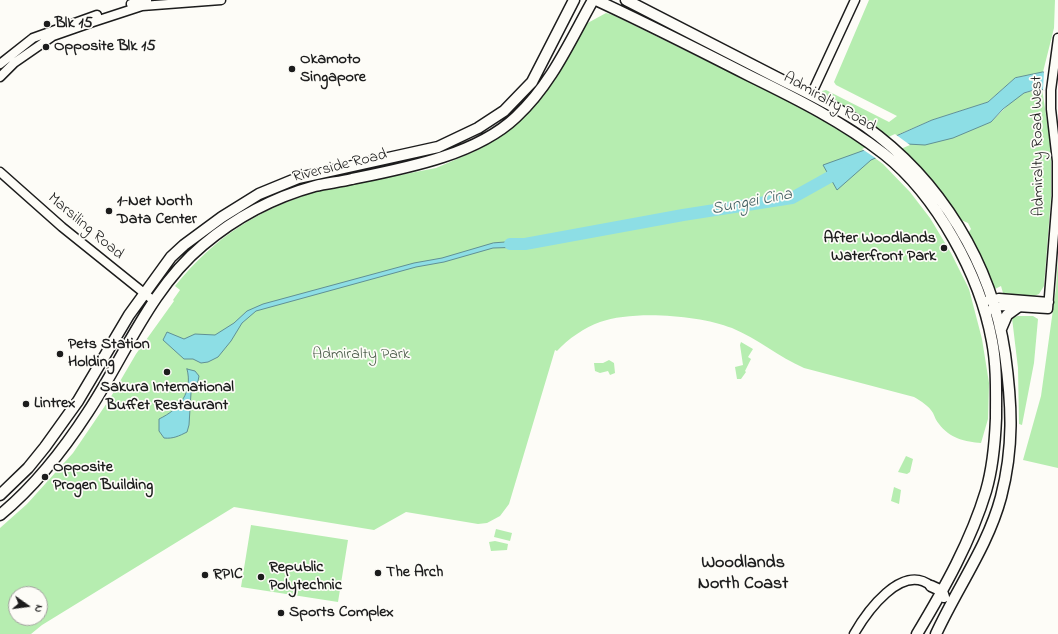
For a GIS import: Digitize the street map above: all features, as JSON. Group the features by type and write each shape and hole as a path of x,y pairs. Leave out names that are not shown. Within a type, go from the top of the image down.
{"main road":[{"name":"Riverside Road","path":"0,495 28,468 70,412 144,294 171,257 184,245 222,217 259,194 305,177 438,147 478,128 504,111 532,82 574,0"},
{"name":"Riverside Road","path":"0,515 24,492 52,461 89,412 154,301 181,265 202,246 229,226 264,205 319,185 442,158 479,144 515,118 541,91 594,0"},
{"name":"Admiralty Road","path":"594,0 808,105 840,123 886,155 914,183 944,222 969,268 984,307"},
{"name":"Admiralty Road","path":"626,0 811,95 864,126 883,140 922,177 955,222 978,263 994,303"},
{"path":"936,634 949,606 990,530 1008,465 1012,429 1010,390 1001,329 994,303"},
{"path":"917,634 942,592 976,520 987,489 995,452 996,366 984,307"},
{"path":"1001,329 1007,315 1018,307"},
{"path":"932,586 949,577"},
{"path":"932,586 942,592 949,606"},
{"path":"942,592 959,587"}],"street":[{"path":"0,64 33,38 83,19 147,0"},
{"path":"0,77 14,63 53,36 93,22 142,6 221,0"},
{"path":"811,95 855,0"},
{"name":"Admiralty Road West","path":"1048,306 1057,189 1057,161 1051,109 1051,90 1052,72 1058,38"},
{"name":"Marsiling Road","path":"0,172 62,227 154,301"},
{"path":"984,307 1010,298 1048,306"},
{"path":"994,303 1018,307 1048,306"},
{"path":"854,634 867,612 886,592 897,585 918,581 927,582 932,586"}],"green space":[{"path":"869,0 1055,0 1054,28 1043,72 1015,78 988,102 932,120 897,135 980,126 991,122 1016,97 1024,93 1042,89 1050,140 1051,197 1044,286 1039,294 1034,296 1003,293 1001,286 995,289 968,233 971,229 968,223 961,220 926,175 885,136 863,120 824,96 822,91 826,90 889,122 897,116 836,85 834,82"},
{"name":"Admiralty Park","path":"606,13 613,15 825,119 867,146 864,150 883,164 910,192 930,218 951,253 969,289 982,339 989,383 988,419 981,443 970,442 948,433 938,423 929,408 914,397 804,368 786,359 742,332 732,328 684,317 648,315 614,318 588,327 571,338 557,351 555,350 509,504 500,516 487,523 478,524 406,512 374,530 234,507 48,621 48,586 8,586 8,626 41,626 31,634 0,634 0,528 27,504 73,453 109,400 136,354 174,301 173,300 180,290 175,286 206,252 239,227 257,216 296,199 318,191 436,168 478,150 501,135 531,109 554,81 584,25"},
{"path":"1058,258 1058,468 1023,460 1041,396 1056,288"},
{"path":"1018,316 1033,316 1038,319 1034,363 1022,425 1019,424 1018,368 1012,318"},
{"path":"741,342 753,349 748,357 751,359 745,371 746,372 741,379 737,379 735,367 743,365 740,345"},
{"path":"609,360 614,363 615,373 610,375 608,371 600,373 595,371 594,363 603,363"},
{"path":"906,456 913,459 910,472 907,474 898,472"},
{"path":"894,487 901,490 899,504 891,501"},
{"path":"251,525 348,540 338,602 241,587"},
{"path":"496,529 512,533 510,541 494,537"},
{"path":"495,541 508,544 507,550 491,551 489,542"}],"water":[{"path":"1043,72 1058,74 1058,89 1034,90 1024,93 1003,109 991,122 953,138 925,145 907,144 871,160 837,190 823,165 862,151 932,120 988,102 1015,78"},
{"path":"524,241 525,247 493,248 444,262 416,267 256,311 242,323 231,341 218,357 208,362 201,363 193,359 184,359 163,340 167,332 184,339 195,334 215,335 234,323 247,311 263,304 414,263 442,258 493,243"},
{"path":"187,369 195,371 199,376 198,381 191,393 189,425 187,432 173,438 164,438 159,431 159,419 179,405 183,399 188,385"}],"pier":[{"path":"1044,71 1058,73 1058,91 1043,90"},
{"path":"895,134 910,145 877,159 862,149"}],"waterway":[{"name":"Sungei Cina","path":"510,244 525,244 683,215 792,198 844,169"}],"place":[{"name":"Blk 15","path":"47,24"},
{"name":"Opposite Blk 15","path":"46,47"},
{"name":"Okamoto Singapore","path":"292,69"},
{"name":"1-Net North Data Center","path":"109,211"},
{"name":"After Woodlands Waterfront Park","path":"944,248"},
{"name":"Pets Station Holding","path":"60,354"},
{"name":"Sakura International Buffet Restaurant","path":"167,372"},
{"name":"Lintrex","path":"26,404"},
{"name":"Opposite Progen Building","path":"45,477"},
{"name":"The Arch","path":"378,573"},
{"name":"RPIC","path":"205,575"},
{"name":"Republic Polytechnic","path":"261,577"},
{"name":"Sports Complex","path":"281,613"}],"district":[{"name":"Woodlands North Coast","path":"743,574"}]}
